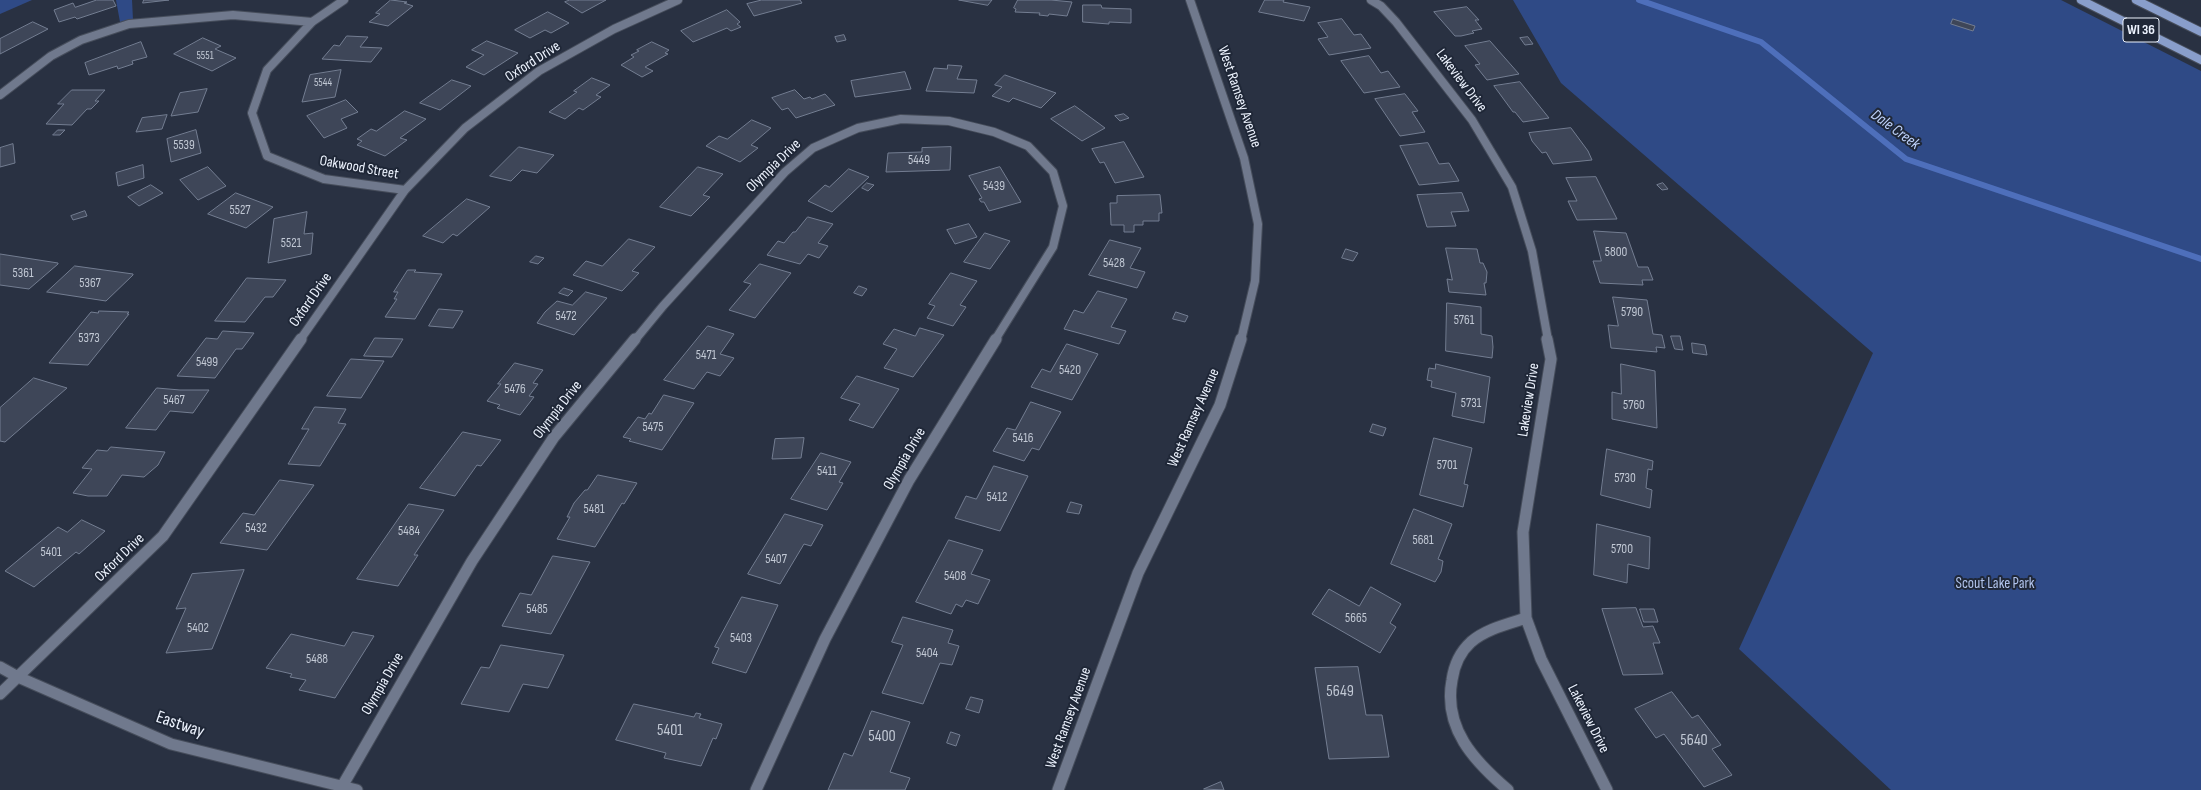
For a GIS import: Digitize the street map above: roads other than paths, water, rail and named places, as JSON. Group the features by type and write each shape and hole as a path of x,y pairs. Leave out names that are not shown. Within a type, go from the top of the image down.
{"main road":[{"name":"WI 36","path":"2081,0 2201,60"},
{"name":"WI 36","path":"2136,0 2201,32"}],"street":[{"name":"Oakwood Street","path":"344,0 312,22 267,70 252,113 267,156 324,179 405,190"},
{"name":"Oxford Drive","path":"0,694 163,536 405,190 465,128 540,71 614,29 678,0"},
{"name":"West Ramsey Avenue","path":"1058,790 1138,573 1220,405 1239,348 1255,281 1258,224 1244,158 1190,0"},
{"name":"Lakeview Drive","path":"1371,0 1381,6 1396,22 1472,120 1512,187 1532,251 1551,359 1523,532 1526,618 1541,659 1607,790"},
{"path":"0,95 51,56 81,40 129,24 234,15 312,22"},
{"name":"Olympia Drive","path":"340,788 472,561 554,437 663,306 785,172 813,148 858,128 901,119 949,121 994,132 1028,146 1053,172 1063,206 1052,247 909,480 825,639 756,790"},
{"path":"1508,790 1491,776 1470,754 1455,725 1450,699 1453,672 1467,646 1487,632 1526,618"},
{"name":"Eastway","path":"0,667 18,677 171,744 340,788 357,790"}],"waterway":[{"name":"Dale Creek","path":"1639,0 1761,42 1906,159 2201,259"}],"park label":[{"name":"Scout Lake Park","path":"1995,584"}]}
